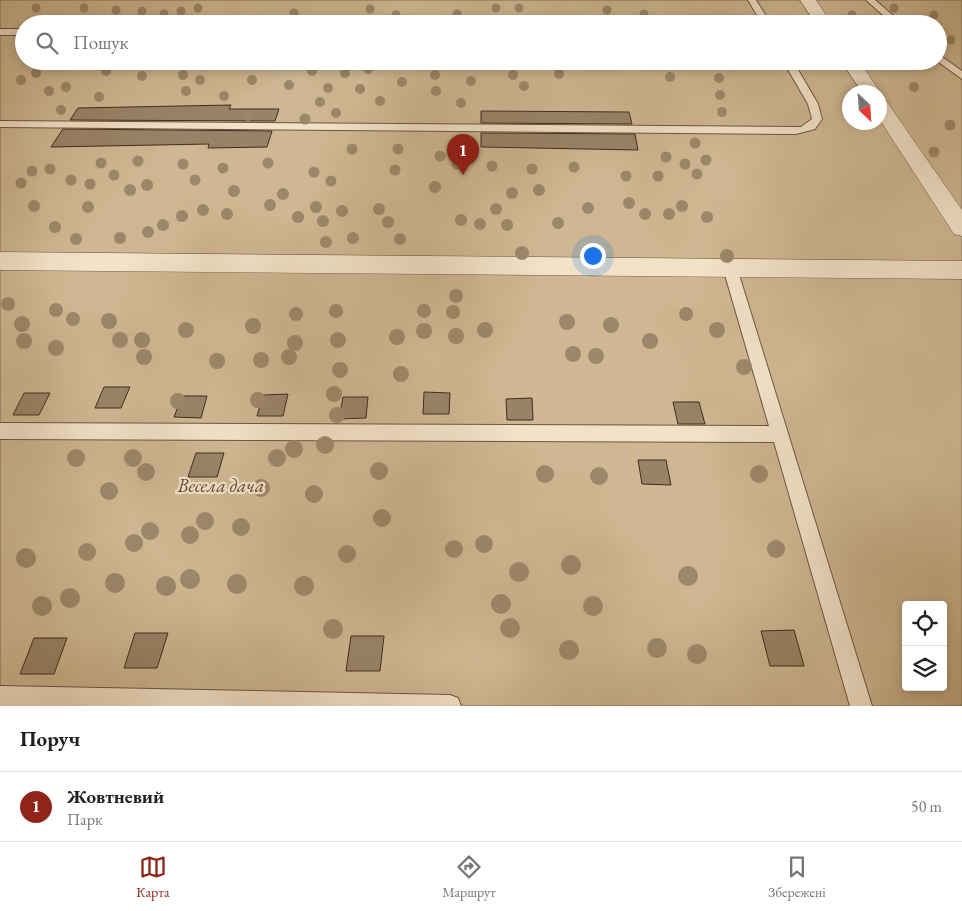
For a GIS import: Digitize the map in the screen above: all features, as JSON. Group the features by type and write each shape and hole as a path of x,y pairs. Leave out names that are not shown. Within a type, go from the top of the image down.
{"street":[{"path":"808,0 818,15"},
{"path":"856,70 866,85"},
{"path":"887,116 962,228"},
{"path":"0,261 962,270"}],"lane":[{"path":"752,0 761,15"},
{"path":"870,0 888,15"},
{"path":"0,32 15,32"},
{"path":"947,64 962,76"},
{"path":"0,124 796,131 809,128 815,124 817,119 813,104 793,70"},
{"path":"730,268 861,706"},
{"path":"0,431 780,434"},
{"path":"0,697 450,706"}],"green space":[{"name":"Весела дача","path":"0,0 962,0 962,706 0,706"}],"building":[{"path":"231,105 229,109 279,109 275,121 70,120 78,108"},
{"path":"481,111 629,112 632,124 481,123"},
{"path":"63,129 272,131 267,147 208,148 209,144 51,147"},
{"path":"481,133 635,134 638,150 481,147"},
{"path":"104,387 130,387 121,408 95,408"},
{"path":"424,392 450,393 449,414 423,414"},
{"path":"24,393 50,393 39,415 13,415"},
{"path":"288,394 283,416 257,416 263,395"},
{"path":"182,396 207,396 201,418 174,417"},
{"path":"343,397 368,397 366,418 339,419"},
{"path":"532,398 533,420 507,420 506,399"},
{"path":"673,402 699,402 705,424 678,424"},
{"path":"196,453 224,453 217,477 188,477"},
{"path":"638,460 666,460 671,485 642,484"},
{"path":"794,630 804,666 770,666 761,631"},
{"path":"135,633 168,633 157,668 124,668"},
{"path":"351,636 384,636 380,671 346,671"},
{"path":"34,638 67,638 54,674 20,674"}],"place":[{"name":"Жовтневий","path":"463,175"}]}
